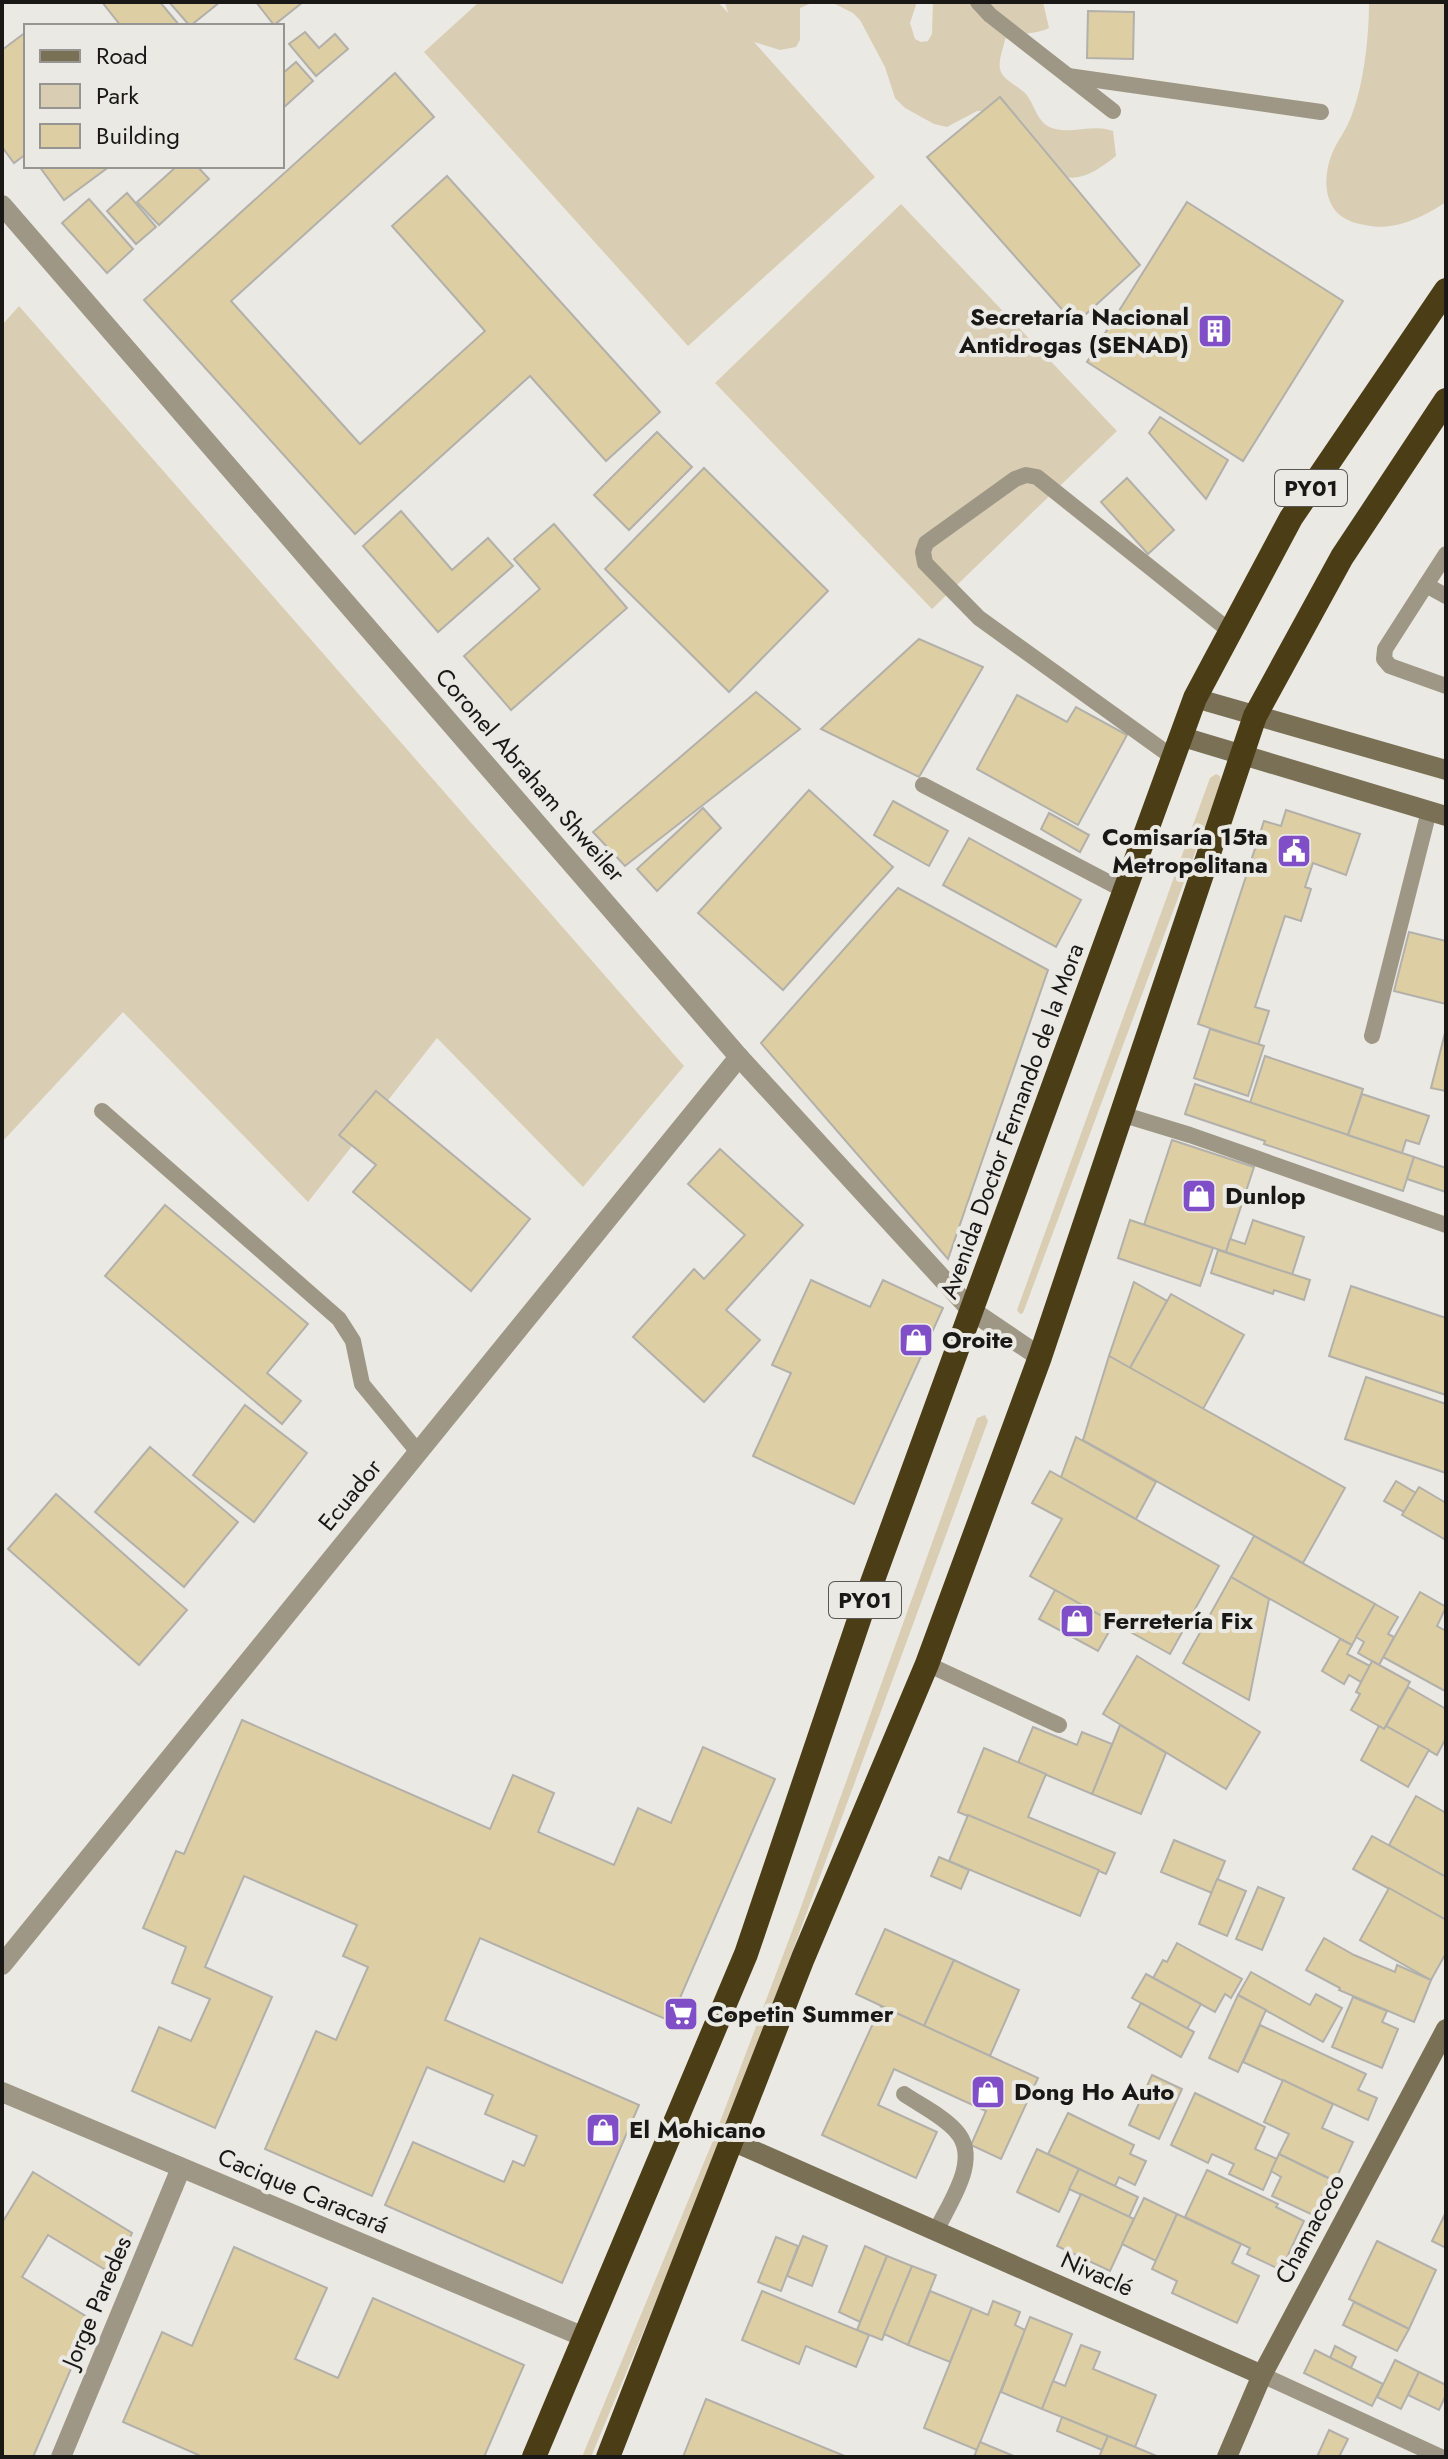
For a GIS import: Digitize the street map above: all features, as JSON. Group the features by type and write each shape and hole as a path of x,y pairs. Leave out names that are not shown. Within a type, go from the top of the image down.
{"highway":[{"name":"Avenida Doctor Fernando de la Mora","path":"534,2457 746,1954 866,1599 1127,892 1195,698 1291,518 1446,290"},
{"name":"PY01","path":"608,2457 803,1958 927,1664 1040,1357 1255,716 1342,557 1446,400"}],"street":[{"name":"Coronel Abraham Shweiler","path":"2,205 739,1057 972,1311 1040,1357"},
{"path":"1195,698 1446,770"},
{"path":"1179,748 1241,756 1438,813"},
{"name":"Ecuador","path":"2,1965 739,1057"},
{"name":"Chamacoco","path":"1227,2457 1262,2375 1446,2029"},
{"name":"Cacique Caracará","path":"2,2092 584,2337"},
{"name":"Nivaclé","path":"732,2141 1262,2375"},
{"name":"Jorge Paredes","path":"61,2457 181,2168"}],"lane":[{"path":"978,2 990,15 1113,111"},
{"path":"1068,76 1321,112"},
{"path":"1179,748 979,618 925,563 923,552 926,543 1015,479 1026,475 1037,477 1231,632"},
{"path":"1446,554 1385,649 1384,659 1390,666 1446,686"},
{"path":"1426,585 1446,596"},
{"path":"923,785 1127,892"},
{"path":"1372,1036 1438,813"},
{"path":"102,1111 339,1319 353,1341 362,1384 418,1452"},
{"path":"1121,1114 1190,1135 1446,1225"},
{"path":"927,1664 1059,1725"},
{"path":"904,2094 957,2131 966,2153 964,2172 936,2231"},
{"name":"Nivaclé","path":"1262,2375 1441,2457"}],"green space":[{"path":"479,2 718,2 728,13 725,2 814,2 800,8 800,40 796,47 780,50 754,42 875,177 688,346 424,52"},
{"path":"831,2 917,2 910,23 915,39 921,42 928,41 932,34 933,2 1043,2 1049,28 1005,39 1001,73 1026,94 1047,126 1060,130 1097,128 1113,131 1116,156 1090,173 1068,177 1060,175 992,111 977,111 947,127 934,124 905,108 895,98 885,67 860,20"},
{"path":"1369,2 1446,2 1446,202 1418,218 1397,225 1376,227 1350,221 1339,214 1329,198 1326,178 1330,158 1356,104 1367,45"},
{"path":"901,204 1117,431 932,609 715,383"},
{"path":"19,306 684,1066 583,1187 437,1038 308,1202 123,1012 2,1142 2,325"},
{"path":"1216,774 1220,776 1221,783 1023,1313 1020,1314 1017,1310 1210,778"},
{"path":"985,1415 988,1421 721,2145 591,2457 582,2457 712,2143 797,1918 977,1418"}],"building":[{"path":"102,2 160,2 178,24 119,24"},
{"path":"169,2 220,2 192,24 188,24"},
{"path":"256,2 303,2 275,24"},
{"path":"1088,11 1134,12 1133,59 1087,58"},
{"path":"305,32 319,48 335,34 348,49 316,76 289,44"},
{"path":"24,34 24,156 14,163 2,147 2,50"},
{"path":"296,62 313,81 284,107 284,72"},
{"path":"395,73 434,117 231,301 360,444 485,331 392,226 447,176 660,412 606,461 530,376 355,534 144,300"},
{"path":"1000,97 1140,265 1075,324 927,157"},
{"path":"40,168 107,168 64,200"},
{"path":"175,168 199,168 209,179 159,225 137,202"},
{"path":"127,193 156,227 136,244 107,211"},
{"path":"89,199 133,249 107,273 62,223"},
{"name":"Secretaría Nacional Antidrogas (SENAD)","path":"1187,202 1343,301 1243,461 1087,362"},
{"path":"1160,417 1228,460 1206,499 1149,433"},
{"path":"657,432 692,467 629,530 594,495"},
{"path":"704,468 828,591 729,692 605,569"},
{"path":"1127,478 1174,530 1148,554 1101,502"},
{"path":"401,511 452,570 488,538 513,566 438,632 363,546"},
{"path":"554,524 627,608 511,710 464,656 540,589 514,559"},
{"path":"919,639 983,667 919,777 821,729"},
{"path":"756,692 800,729 625,866 593,832"},
{"path":"1017,695 1067,722 1076,707 1127,735 1078,825 977,769"},
{"path":"809,790 893,867 783,990 698,913"},
{"path":"893,801 948,831 929,866 874,835"},
{"path":"703,808 721,828 657,891 637,869"},
{"path":"1286,810 1360,834 1346,875 1313,863 1305,887 1311,889 1301,921 1285,916 1255,1007 1269,1011 1258,1045 1198,1024 1264,821 1281,826"},
{"path":"1049,813 1089,835 1080,852 1041,829"},
{"path":"969,838 1081,900 1056,947 943,885"},
{"path":"898,888 1048,970 948,1259 761,1043"},
{"path":"1409,932 1446,941 1446,1004 1394,991"},
{"path":"1210,1029 1264,1046 1248,1096 1194,1078"},
{"path":"1446,1029 1446,1091 1431,1088"},
{"path":"1265,1056 1363,1089 1348,1135 1250,1103"},
{"path":"1195,1084 1414,1157 1403,1191 1185,1114"},
{"path":"376,1091 530,1219 471,1291 353,1192 376,1165 339,1135"},
{"path":"1362,1094 1429,1116 1419,1144 1406,1140 1402,1153 1348,1135"},
{"name":"Dunlop","path":"1172,1140 1254,1167 1226,1252 1144,1225"},
{"path":"720,1149 803,1225 726,1310 760,1340 704,1402 633,1337 694,1269 704,1279 745,1235 688,1184"},
{"path":"1414,1157 1446,1168 1446,1192 1407,1179"},
{"path":"165,1205 308,1324 267,1373 301,1401 282,1424 105,1276"},
{"path":"1130,1220 1213,1248 1200,1286 1118,1258"},
{"path":"1253,1220 1304,1237 1292,1275 1226,1252 1230,1239 1245,1244"},
{"path":"1218,1250 1310,1280 1304,1300 1274,1290 1273,1294 1211,1273"},
{"path":"811,1280 870,1307 883,1280 943,1308 854,1504 753,1456 791,1373 772,1365"},
{"path":"1134,1282 1167,1301 1130,1368 1109,1356"},
{"path":"1351,1286 1446,1318 1446,1395 1329,1356"},
{"path":"1171,1294 1244,1335 1203,1409 1130,1368"},
{"path":"1109,1356 1345,1488 1303,1563 1083,1440"},
{"path":"1366,1377 1446,1404 1446,1473 1345,1439"},
{"path":"245,1405 307,1453 254,1522 193,1475"},
{"path":"1076,1437 1156,1482 1136,1519 1061,1477"},
{"path":"150,1447 238,1522 184,1587 95,1512"},
{"path":"1050,1471 1219,1566 1170,1654 1030,1576 1062,1519 1032,1503"},
{"path":"1396,1481 1416,1493 1404,1512 1384,1501"},
{"path":"1419,1487 1446,1503 1446,1540 1402,1515"},
{"path":"56,1494 187,1610 139,1665 8,1549"},
{"path":"1254,1536 1375,1604 1352,1645 1231,1577"},
{"path":"1231,1577 1269,1599 1249,1700 1183,1663"},
{"name":"Ferretería Fix","path":"1055,1590 1114,1623 1098,1651 1039,1619"},
{"path":"1420,1592 1446,1607 1437,1626 1446,1631 1445,1691 1383,1657"},
{"path":"1375,1604 1398,1617 1388,1634 1394,1637 1379,1665 1358,1653 1364,1642 1356,1637"},
{"path":"1340,1639 1352,1645 1347,1654 1370,1666 1361,1682 1349,1675 1344,1684 1322,1671"},
{"path":"1137,1656 1260,1732 1226,1789 1103,1714"},
{"path":"1372,1661 1410,1682 1384,1729 1351,1710 1360,1694 1356,1692"},
{"path":"1408,1687 1446,1709 1446,1738 1437,1755 1386,1726"},
{"path":"242,1720 490,1829 513,1775 554,1793 538,1832 614,1865 638,1808 671,1823 703,1747 775,1779 670,2021 480,1938 445,2020 639,2105 562,2283 385,2205 413,2142 504,2182 513,2161 524,2166 537,2136 485,2114 493,2095 427,2067 372,2196 265,2149 316,2031 336,2040 368,1967 343,1956 357,1925 244,1876 205,1967 272,1997 215,2128 132,2091 159,2027 191,2041 210,1999 172,1983 186,1947 143,1928 176,1851 184,1854"},
{"path":"1120,1725 1166,1753 1141,1814 1092,1794"},
{"path":"1379,1726 1384,1729 1386,1726 1429,1750 1408,1787 1361,1760"},
{"path":"1033,1727 1077,1745 1082,1732 1112,1744 1092,1794 1018,1763"},
{"path":"984,1748 1046,1774 1028,1817 1115,1853 1106,1874 958,1812"},
{"path":"1416,1796 1446,1813 1446,1877 1389,1845"},
{"path":"968,1815 1099,1870 1080,1916 949,1861"},
{"path":"1372,1836 1446,1877 1446,1920 1353,1869"},
{"path":"1174,1840 1225,1861 1212,1893 1161,1872"},
{"path":"939,1857 969,1870 961,1889 931,1876"},
{"path":"1217,1879 1246,1891 1227,1936 1199,1924"},
{"path":"1258,1887 1284,1898 1262,1950 1236,1939"},
{"path":"1389,1888 1446,1920 1446,1953 1431,1980 1360,1940"},
{"path":"885,1929 954,1960 924,2026 856,1994"},
{"path":"1324,1938 1395,1972 1397,1965 1431,1980 1414,2022 1339,1990 1306,1970"},
{"path":"1177,1943 1242,1979 1231,1998 1225,1994 1215,2012 1153,1978 1163,1960 1167,1962"},
{"path":"954,1960 1019,1990 990,2056 924,2026"},
{"path":"1251,1972 1310,2005 1316,1994 1342,2008 1323,2042 1238,1995"},
{"path":"1146,1974 1201,2004 1187,2029 1132,1998"},
{"path":"1238,1995 1266,2010 1238,2072 1209,2058"},
{"path":"1353,1997 1387,2011 1382,2022 1398,2029 1382,2068 1332,2047"},
{"path":"1141,2003 1194,2032 1181,2057 1128,2027"},
{"name":"Dong Ho Auto","path":"881,2006 1038,2078 1001,2159 971,2145 986,2111 894,2069 878,2105 937,2132 916,2178 822,2135"},
{"path":"1260,2025 1366,2074 1358,2090 1377,2098 1368,2120 1243,2062"},
{"path":"1152,2075 1182,2089 1159,2139 1129,2125"},
{"path":"1283,2080 1333,2104 1322,2128 1353,2142 1335,2181 1279,2154 1289,2134 1264,2122"},
{"path":"1195,2093 1265,2127 1255,2149 1277,2159 1263,2190 1229,2174 1234,2164 1212,2154 1208,2163 1171,2145"},
{"path":"1068,2113 1134,2145 1130,2154 1146,2161 1135,2185 1119,2177 1115,2186 1048,2154"},
{"path":"1037,2149 1079,2169 1059,2212 1017,2192"},
{"path":"1279,2154 1330,2179 1313,2215 1272,2196 1281,2177 1271,2171"},
{"path":"1079,2169 1138,2197 1129,2217 1069,2189"},
{"path":"1207,2170 1278,2204 1276,2207 1304,2221 1281,2270 1247,2254 1250,2248 1185,2217"},
{"path":"33,2172 132,2233 114,2275 48,2235 22,2277 92,2320 33,2457 2,2457 2,2223"},
{"path":"1081,2194 1134,2219 1110,2271 1057,2246"},
{"path":"1144,2198 1177,2214 1156,2261 1122,2244"},
{"path":"1446,2212 1446,2248 1432,2241"},
{"path":"1177,2214 1241,2244 1232,2263 1259,2276 1237,2323 1172,2293 1177,2281 1152,2269"},
{"path":"803,2236 827,2246 812,2286 787,2276"},
{"path":"776,2237 798,2246 781,2291 758,2282"},
{"path":"1377,2241 1436,2270 1409,2329 1349,2299"},
{"path":"865,2246 887,2256 860,2322 839,2312"},
{"path":"234,2247 327,2288 295,2359 338,2378 373,2298 524,2365 484,2457 203,2457 123,2422 162,2332 192,2346"},
{"path":"887,2256 912,2266 882,2340 857,2330"},
{"path":"912,2266 936,2275 908,2345 884,2334"},
{"path":"762,2291 869,2335 856,2367 806,2346 799,2364 742,2340"},
{"path":"930,2291 972,2308 950,2362 908,2345"},
{"path":"993,2301 1020,2312 1015,2325 1025,2330 977,2450 924,2428 972,2308 988,2315"},
{"path":"1354,2302 1409,2329 1397,2351 1343,2325"},
{"path":"1030,2317 1072,2334 1042,2409 1001,2392"},
{"path":"1081,2345 1100,2352 1093,2369 1156,2395 1135,2447 1042,2409 1053,2381 1065,2386"},
{"path":"1335,2346 1356,2357 1351,2368 1330,2358"},
{"path":"1315,2350 1383,2384 1372,2406 1304,2373"},
{"path":"1395,2360 1419,2372 1401,2409 1377,2397"},
{"path":"1419,2372 1446,2385 1446,2395 1439,2410 1408,2395"},
{"path":"706,2399 847,2457 683,2457"},
{"path":"1062,2417 1108,2436 1102,2450 1057,2431"},
{"path":"1329,2430 1348,2439 1339,2457 1317,2457"},
{"path":"1108,2436 1135,2447 1159,2457 1099,2457"},
{"path":"980,2442 1016,2457 974,2457"}],"place":[{"name":"Secretaría Nacional Antidrogas (SENAD)","path":"1215,331"},
{"name":"Comisaría 15ta Metropolitana","path":"1294,851"},
{"name":"Dunlop","path":"1199,1196"},
{"name":"Oroite","path":"916,1340"},
{"name":"Ferretería Fix","path":"1077,1621"},
{"name":"Copetin Summer","path":"681,2014"},
{"name":"Dong Ho Auto","path":"988,2092"},
{"name":"El Mohicano","path":"603,2130"}]}
